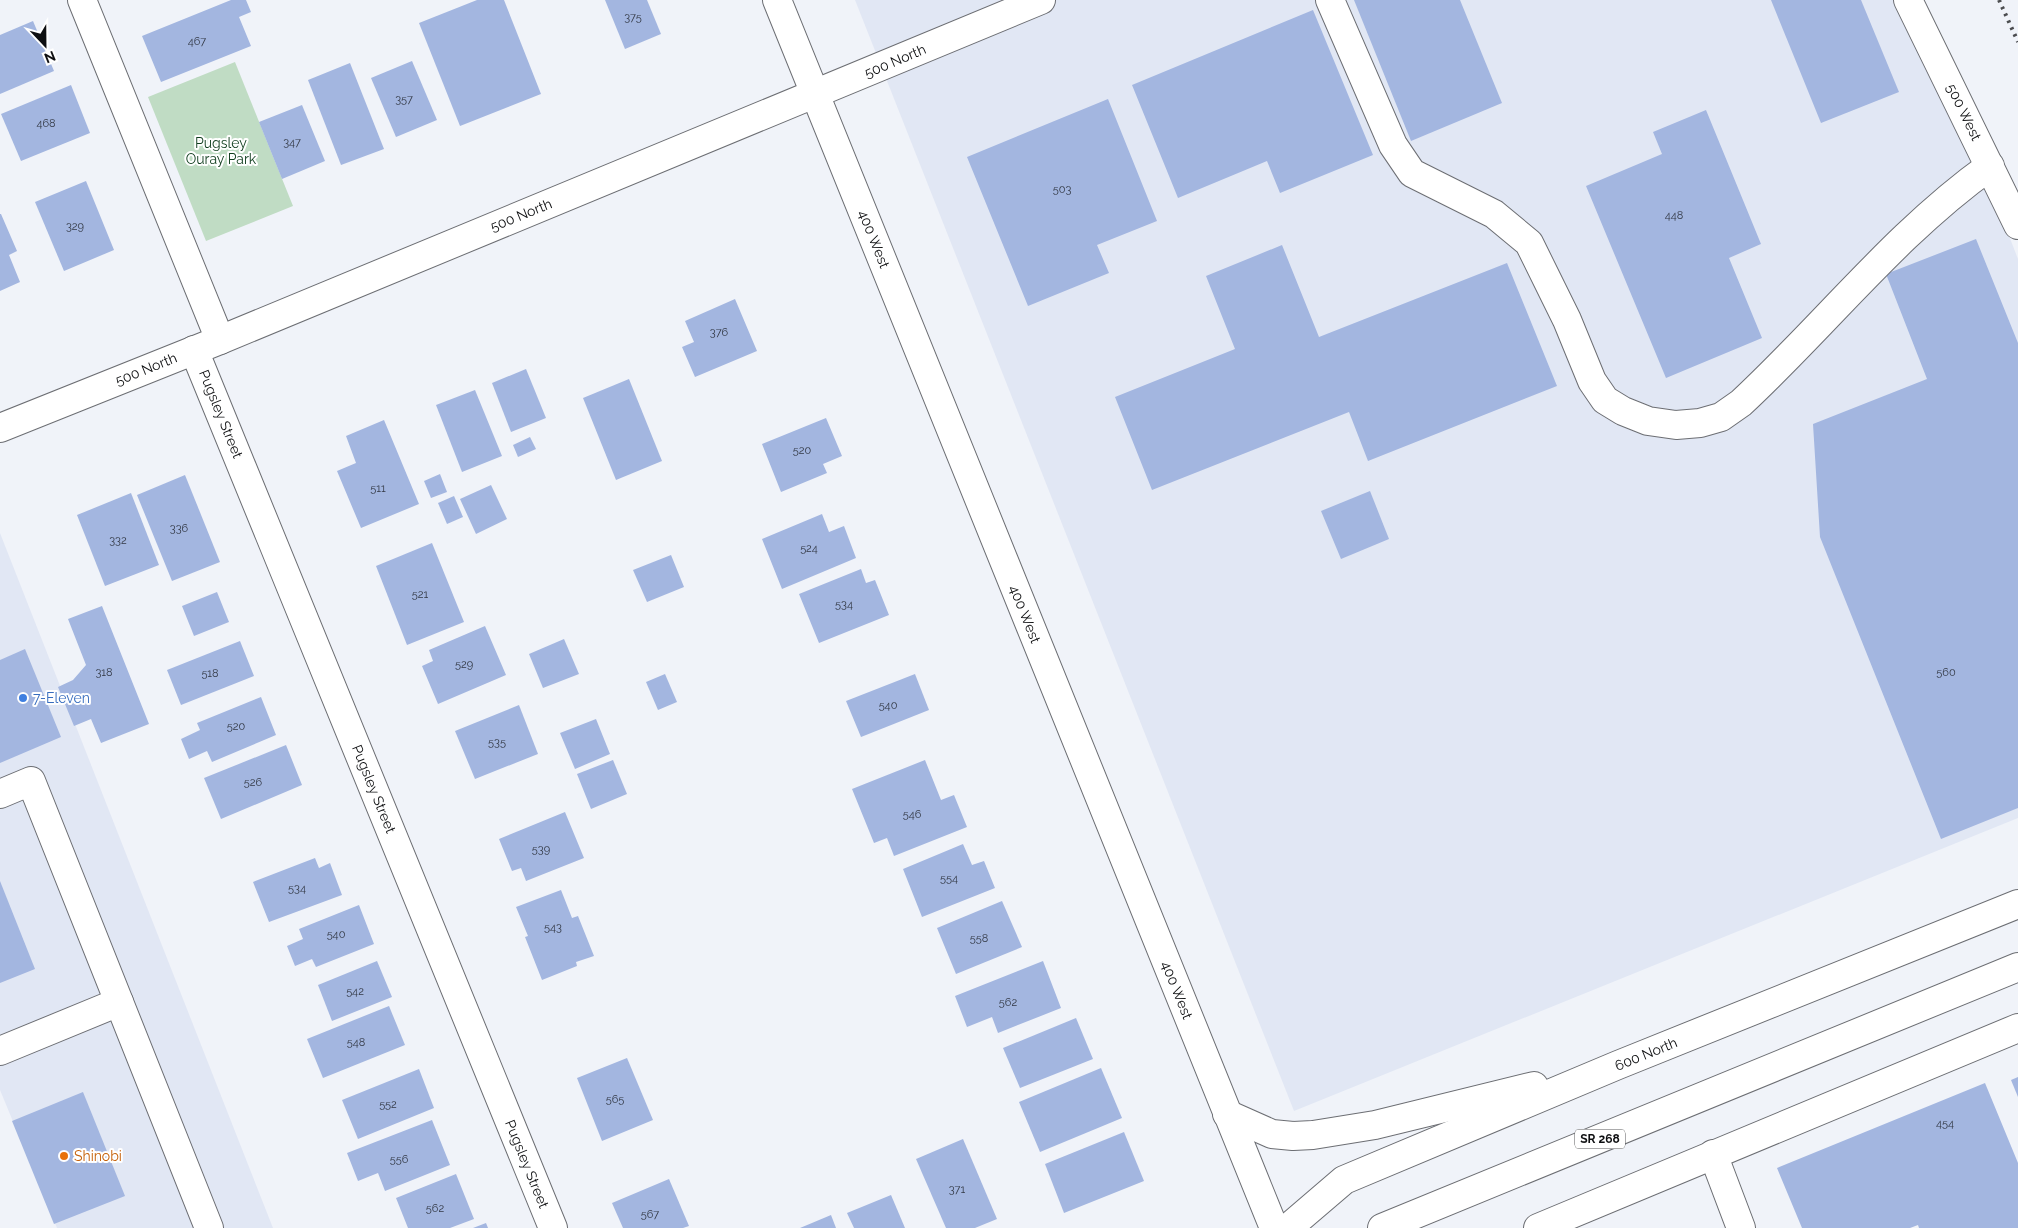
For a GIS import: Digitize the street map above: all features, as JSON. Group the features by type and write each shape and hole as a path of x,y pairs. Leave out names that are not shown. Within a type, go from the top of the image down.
{"street":[{"path":"82,0 220,340"},
{"name":"400 West","path":"777,0 1274,1228"},
{"name":"500 North","path":"0,428 220,340 816,95 1041,0"},
{"path":"1330,0 1392,145 1412,173 1494,214 1529,243 1567,320 1592,382 1605,400 1623,411 1648,421 1676,425 1700,423 1721,416 1741,403 1895,248 1960,188 1990,166"},
{"name":"500 West","path":"1908,0 2018,225"},
{"name":"Pugsley Street","path":"194,350 553,1228"},
{"path":"0,794 31,781 209,1228"},
{"name":"600 North","path":"1288,1228 1344,1180 1618,1065 2018,904"},
{"name":"SR 268","path":"1382,1228 2018,968"},
{"path":"0,1051 119,1002"},
{"path":"1538,1228 2018,1028"},
{"path":"1227,1114 1272,1134 1313,1135 1375,1125 1618,1065"},
{"path":"1713,1154 1741,1228"}],"shaded area":[{"path":"855,0 1918,0 2018,259 2018,818 1294,1111"},
{"path":"0,533 273,1228 57,1228 0,1090"}],"green space":[{"name":"Pugsley Ouray Park","path":"235,62 293,206 206,241 148,97"}],"building":[{"path":"231,0 246,0 251,12 239,17 251,46 161,82 142,36"},
{"path":"477,0 504,0 541,94 460,126 419,23"},
{"path":"605,0 647,0 661,34 625,49"},
{"path":"1354,0 1460,0 1502,103 1411,141"},
{"path":"1771,0 1861,0 1899,92 1821,123"},
{"path":"1313,10 1373,155 1280,193 1267,161 1178,198 1132,85"},
{"path":"33,21 54,71 0,94 0,35"},
{"path":"412,61 437,120 396,137 371,78"},
{"path":"350,63 384,149 341,165 308,80"},
{"path":"71,85 90,133 21,161 1,114"},
{"path":"1108,99 1157,221 1097,245 1109,273 1028,306 967,157"},
{"path":"302,105 325,161 282,179 259,122"},
{"path":"1706,110 1761,244 1729,258 1762,338 1666,378 1586,186 1662,154 1653,132"},
{"path":"86,181 114,250 64,271 35,202"},
{"path":"0,214 17,251 9,255 20,282 0,291"},
{"path":"1976,239 2018,343 2018,808 1941,839 1820,537 1813,424 1927,379 1886,274"},
{"path":"1282,245 1319,337 1507,263 1557,386 1368,461 1349,412 1152,490 1115,397 1235,349 1206,276"},
{"path":"735,299 757,351 695,377 682,347 694,342 685,321"},
{"path":"526,369 546,418 511,432 492,383"},
{"path":"629,379 662,461 616,480 583,398"},
{"path":"475,390 502,456 462,472 436,405"},
{"path":"826,418 842,456 823,464 827,473 781,492 762,444"},
{"path":"384,420 419,504 361,528 337,471 356,463 346,436"},
{"path":"530,437 536,449 518,457 513,445"},
{"path":"440,474 447,492 431,498 424,481"},
{"path":"185,475 220,562 172,581 137,495"},
{"path":"491,485 507,519 476,534 460,499"},
{"path":"1370,491 1389,539 1341,559 1321,511"},
{"path":"131,493 159,565 105,586 77,515"},
{"path":"454,496 463,517 447,524 438,503"},
{"path":"822,514 829,532 844,526 856,558 782,589 762,539"},
{"path":"432,543 464,622 407,645 376,566"},
{"path":"671,555 684,587 647,602 633,570"},
{"path":"861,569 866,583 875,580 889,615 819,643 799,594"},
{"path":"217,592 229,622 194,636 182,606"},
{"path":"102,606 149,724 101,743 91,719 74,726 58,687 73,680 86,665 68,619"},
{"path":"485,626 506,675 438,704 422,666 433,661 429,650"},
{"path":"564,639 579,674 543,688 529,654"},
{"path":"240,641 254,676 181,705 167,670"},
{"name":"7-Eleven","path":"25,649 61,737 0,763 0,660"},
{"path":"665,674 677,702 658,710 646,682"},
{"path":"915,674 929,710 861,737 846,701"},
{"path":"261,697 276,735 212,762 207,751 189,759 181,739 200,730 197,723"},
{"path":"519,705 538,754 475,779 455,731"},
{"path":"596,719 610,754 575,769 560,733"},
{"path":"286,745 302,785 221,819 204,778"},
{"path":"613,760 627,794 591,809 577,774"},
{"path":"925,760 941,800 954,795 967,827 894,856 887,838 874,843 852,789"},
{"path":"565,812 584,858 526,881 521,868 512,871 499,839"},
{"path":"963,844 972,865 984,861 995,888 922,917 903,869"},
{"path":"315,858 319,868 330,863 342,895 269,922 253,882"},
{"path":"0,881 35,969 0,983"},
{"path":"561,890 572,918 578,916 594,956 576,962 577,966 542,980 525,937 528,936 516,907"},
{"path":"1002,901 1022,947 956,974 937,928"},
{"path":"359,905 374,944 316,967 312,959 295,966 287,946 303,939 299,929"},
{"path":"377,961 392,997 332,1021 318,985"},
{"path":"1043,961 1061,1008 998,1033 992,1017 967,1027 955,996"},
{"path":"389,1006 405,1045 323,1078 307,1039"},
{"path":"1076,1018 1093,1059 1020,1088 1003,1048"},
{"path":"627,1058 653,1120 602,1141 577,1078"},
{"path":"1101,1068 1122,1118 1040,1152 1019,1102"},
{"path":"419,1069 434,1108 358,1139 342,1100"},
{"path":"2018,1077 2018,1097 2011,1080"},
{"path":"1985,1083 2018,1163 2018,1228 1919,1228 1918,1225 1910,1228 1802,1228 1777,1168"},
{"path":"83,1092 125,1196 54,1224 12,1121"},
{"path":"432,1120 450,1165 385,1191 378,1173 358,1181 347,1153"},
{"path":"1124,1132 1144,1181 1064,1213 1045,1164"},
{"path":"963,1139 997,1219 975,1228 946,1228 916,1159"},
{"path":"456,1174 474,1219 450,1228 408,1228 396,1198"},
{"path":"669,1179 689,1226 683,1228 623,1228 612,1203"},
{"path":"891,1195 905,1228 854,1228 847,1213"},
{"path":"831,1215 836,1228 800,1228"},
{"path":"486,1223 488,1228 473,1228"}],"railway":[{"path":"1999,0 2018,42"}],"place":[{"name":"7-Eleven","path":"23,698"},
{"name":"Shinobi","path":"64,1156"}]}
